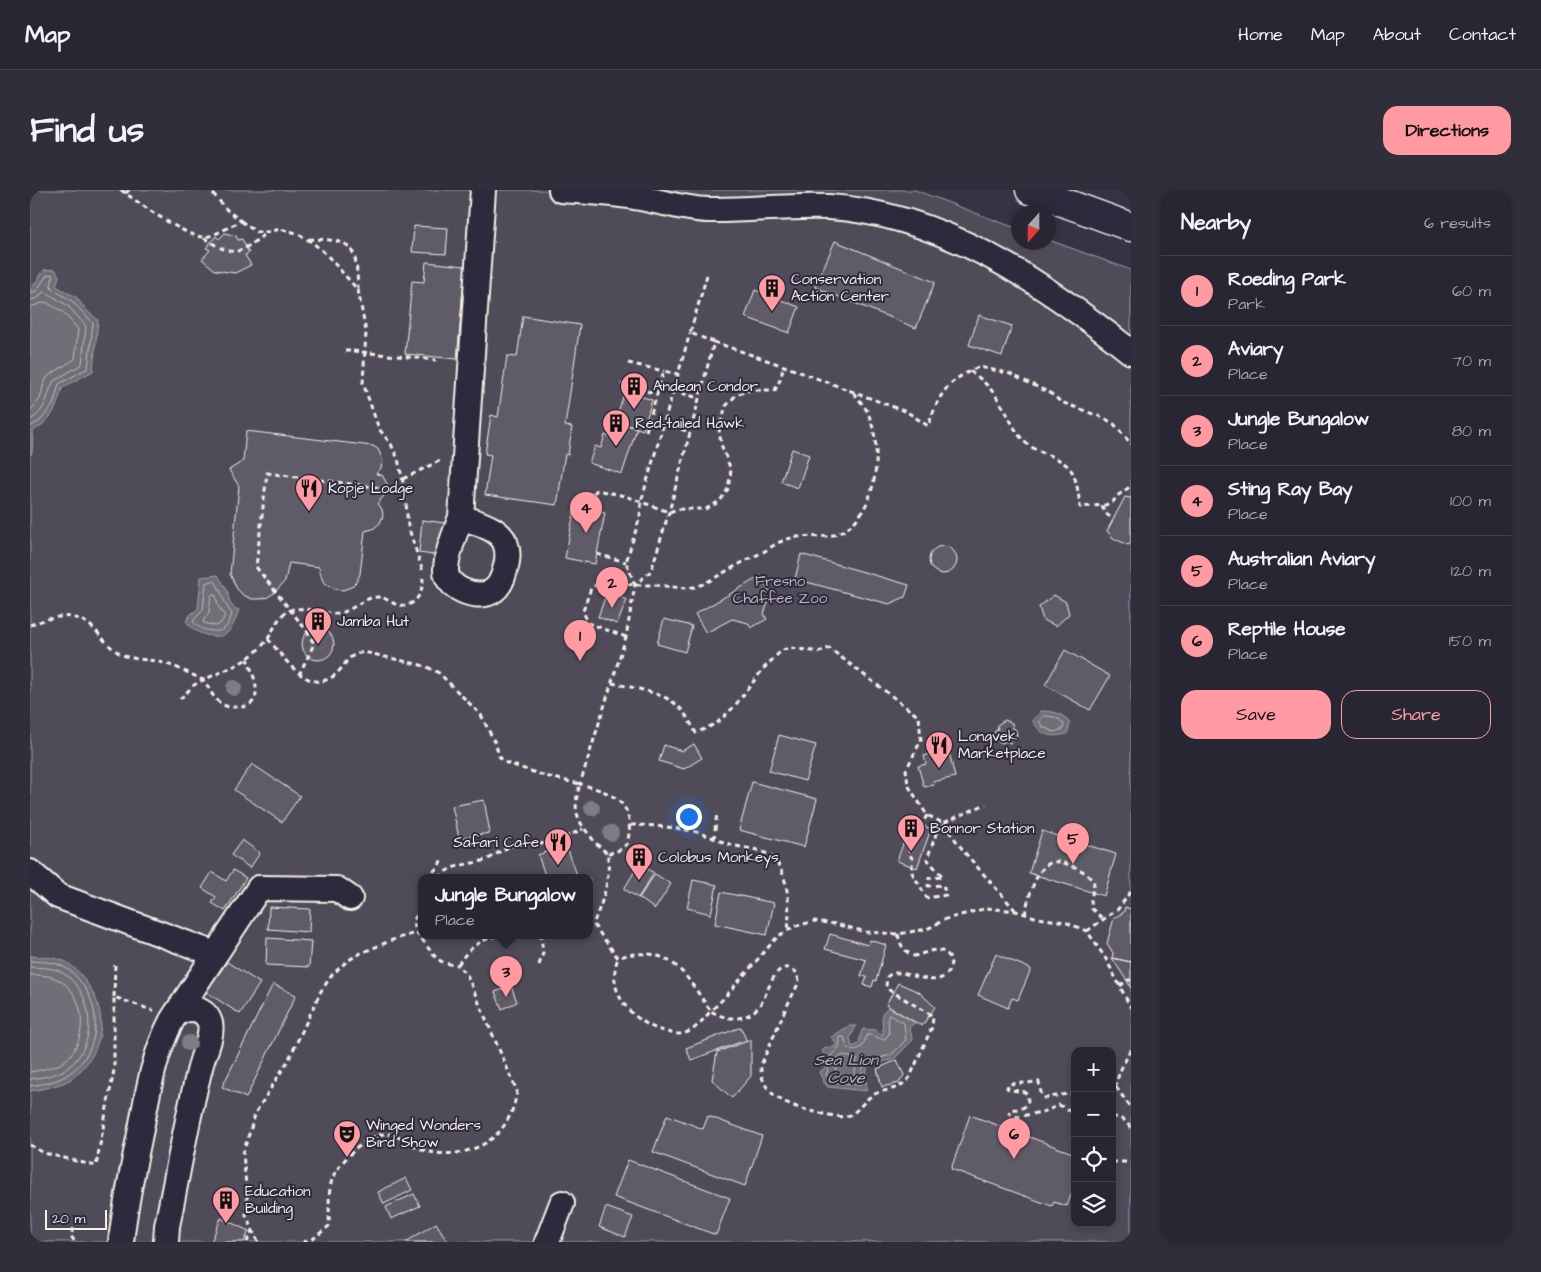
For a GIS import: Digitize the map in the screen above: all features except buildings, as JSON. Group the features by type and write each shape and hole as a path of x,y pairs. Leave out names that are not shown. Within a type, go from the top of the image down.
{"main road":[{"path":"1030,190 1131,227"}],"lane":[{"path":"461,517 483,190"},
{"path":"561,190 610,193 694,209 830,207 866,212 923,226 985,254 1034,283 1103,330 1131,352"},
{"path":"30,872 58,896 215,954"},
{"path":"121,1242 131,1175 153,1070 168,1014 215,954 259,888 337,889 350,898"},
{"path":"166,1242 167,1226 199,1073 211,1030 210,1023 202,1011 196,1008 168,1014"},
{"path":"547,1242 562,1203"}],"path":[{"path":"121,190 181,231 203,238 224,250 234,252 249,245 268,232"},
{"path":"125,193 130,190"},
{"path":"210,190 227,210 256,232 288,230 308,239 326,254 358,290"},
{"path":"203,238 241,221"},
{"path":"180,699 194,685 243,663 268,639 275,624 291,610 301,608 339,613 378,597 386,598 399,605 407,605 419,597 423,589 424,573 408,526 405,491 398,459 391,444 379,428 363,383 366,332 358,290 356,259 352,250 342,242 308,239"},
{"path":"268,639 299,675 312,680 324,680 339,670 346,660 354,654 364,652 425,666 440,673 451,682 481,715 496,745 499,756 504,762 544,776 580,784 603,790 613,795 628,814 631,825 627,844 616,852 608,853 594,843 583,829 577,816 576,799 580,784 626,637 635,585 626,562 640,517 641,502 707,275"},
{"path":"690,334 784,366 907,412 928,426 938,399 948,384 979,367 1008,373 1050,393 1061,402 1104,418 1114,424 1131,444"},
{"path":"635,585 651,571 669,512 714,342"},
{"path":"345,351 436,360"},
{"path":"628,362 678,374"},
{"path":"586,509 591,495 597,490 669,512 678,509 706,509 720,501 728,489 732,470 721,444 719,428 726,406 736,395 750,390 775,390 784,366"},
{"path":"646,431 664,371"},
{"path":"970,371 990,387 1002,404 1014,429 1026,444 1058,460 1071,470 1078,490 1080,507 1102,506 1113,502 1117,496 1131,486"},
{"path":"621,384 658,394"},
{"path":"673,391 699,398"},
{"path":"626,637 588,623 583,611 591,588 604,580 619,585 681,588 699,586 785,540 803,536 821,538 844,530 855,521 862,513 870,495 875,476 877,451 868,412 852,392"},
{"path":"664,424 690,432"},
{"path":"402,479 445,458"},
{"path":"299,675 314,644 291,610 256,567 267,473 405,491"},
{"path":"1102,506 1105,513 1113,519"},
{"path":"597,554 626,562"},
{"path":"30,625 60,616 76,619 95,629 115,650 125,656 179,668 203,680 214,697 222,705 232,708 244,707 252,703 256,697 256,681 247,659"},
{"path":"612,683 654,694 678,705 696,733 717,723 734,707 763,669 782,650 791,648 819,652 829,648 919,716 921,740 906,770 908,785 927,815 943,823 966,854 1016,911"},
{"path":"927,815 918,833 913,837 909,854 912,859 911,871 927,898 946,895 943,885 928,886 928,878 943,877 927,859 939,826 986,804"},
{"path":"714,839 717,812"},
{"path":"631,825 663,826 692,831 733,845 763,851 774,859 782,873 788,900 788,930"},
{"path":"442,874 459,865 488,860 499,851 512,846 545,844 560,840 583,829"},
{"path":"593,921 602,904 609,880 608,853"},
{"path":"431,874 440,866 442,858"},
{"path":"1025,914 1032,887 1038,876 1048,864 1055,862 1073,866 1089,876 1094,883 1091,900 1092,909 1102,918"},
{"path":"1087,931 1102,918 1118,908 1131,891"},
{"path":"618,958 614,979 619,996 635,1016 649,1025 664,1031 680,1034 694,1029 725,997 778,936 796,926 815,922 835,924 866,932 898,934 927,929 946,919 986,908 1016,911 1038,918 1065,922 1087,931 1106,958 1131,1008"},
{"path":"418,914 413,921 418,935"},
{"path":"593,924 618,958"},
{"path":"258,1242 246,1215 247,1196 243,1153 256,1112 289,1059 321,992 332,975 347,961 376,946 416,933"},
{"path":"618,958 626,955 642,954 656,955 670,961 683,972 711,1011 732,1019 744,1016 760,1006 776,973 786,968 793,969 797,973 799,982 764,1057 761,1066 762,1078 770,1092 783,1102 816,1112 848,1116 874,1094 893,1090 905,1083 932,1027 932,1017 930,1014 889,990 886,986 887,977 890,973 895,972 918,978 941,978 945,976 950,967 950,956 942,951 935,950 914,956 907,953 902,947 898,934"},
{"path":"303,1242 313,1239 329,1226 332,1178 344,1160 369,1140 384,1134 394,1135 412,1146 428,1152 444,1154 468,1151 494,1137 506,1124 515,1107 517,1091 467,975 458,965 450,965 438,960 421,939"},
{"path":"458,965 463,957 475,946 487,939"},
{"path":"539,965 543,953 541,939"},
{"path":"30,1145 44,1153 96,1166 114,1070 115,963"},
{"path":"1120,986 1131,980"},
{"path":"114,997 168,1014"},
{"path":"1131,1049 1120,1071 1116,1086 1131,1108"},
{"path":"1071,1094 1044,1098 1039,1082 1008,1084 1006,1088 1025,1092 1028,1096 1028,1102 1024,1107 1020,1110 1011,1109 1009,1113 1017,1117 1046,1111 1059,1105 1071,1111"},
{"path":"1116,1117 1124,1120 1131,1128"},
{"path":"1116,1164 1131,1162"},
{"path":"72,1228 71,1236 75,1242"},
{"path":"247,1242 252,1230"}],"green space":[{"name":"Fresno Chaffee Zoo","path":"30,190 915,190 1011,226 1011,250 1056,250 1056,243 1131,270 1131,1242 30,1242"}],"water":[{"path":"55,269 59,276 56,286 76,297 87,311 98,320 93,371 62,388 53,413 33,431 32,453 30,455 30,291 44,270"},
{"path":"218,575 226,589 231,604 239,610 228,632 224,635 213,636 197,631 186,621 198,609 201,577"},
{"path":"1041,711 1054,712 1064,717 1070,724 1067,734 1051,736 1039,730 1032,720"},
{"path":"30,956 60,960 76,970 84,979 97,1001 101,1022 98,1043 87,1063 77,1074 61,1084 30,1091"},
{"name":"Sea Lion Cove","path":"888,1007 915,1023 909,1027 913,1040 894,1059 867,1066 866,1091 828,1087 819,1072 824,1069 827,1059 822,1051 826,1047 834,1048 836,1043 831,1037 849,1026 856,1026 850,1038 852,1047 859,1044 863,1029 876,1030 883,1035 882,1013"}],"place":[{"name":"Conservation Action Center","path":"772,312"},
{"name":"Andean Condor","path":"634,410"},
{"name":"Red-tailed Hawk","path":"616,447"},
{"name":"Kopje Lodge","path":"309,512"},
{"name":"Sting Ray Bay","path":"586,533"},
{"name":"Aviary","path":"612,608"},
{"name":"Jamba Hut","path":"318,645"},
{"name":"Roeding Park","path":"580,661"},
{"name":"Longvek Marketplace","path":"939,769"},
{"name":"Bonnor Station","path":"911,852"},
{"name":"Australian Aviary","path":"1073,864"},
{"name":"Safari Cafe","path":"558,866"},
{"name":"Colobus Monkeys","path":"639,881"},
{"name":"Jungle Bungalow","path":"506,997"},
{"name":"Winged Wonders Bird Show","path":"347,1158"},
{"name":"Reptile House","path":"1014,1159"},
{"name":"Education Building","path":"226,1224"}]}
